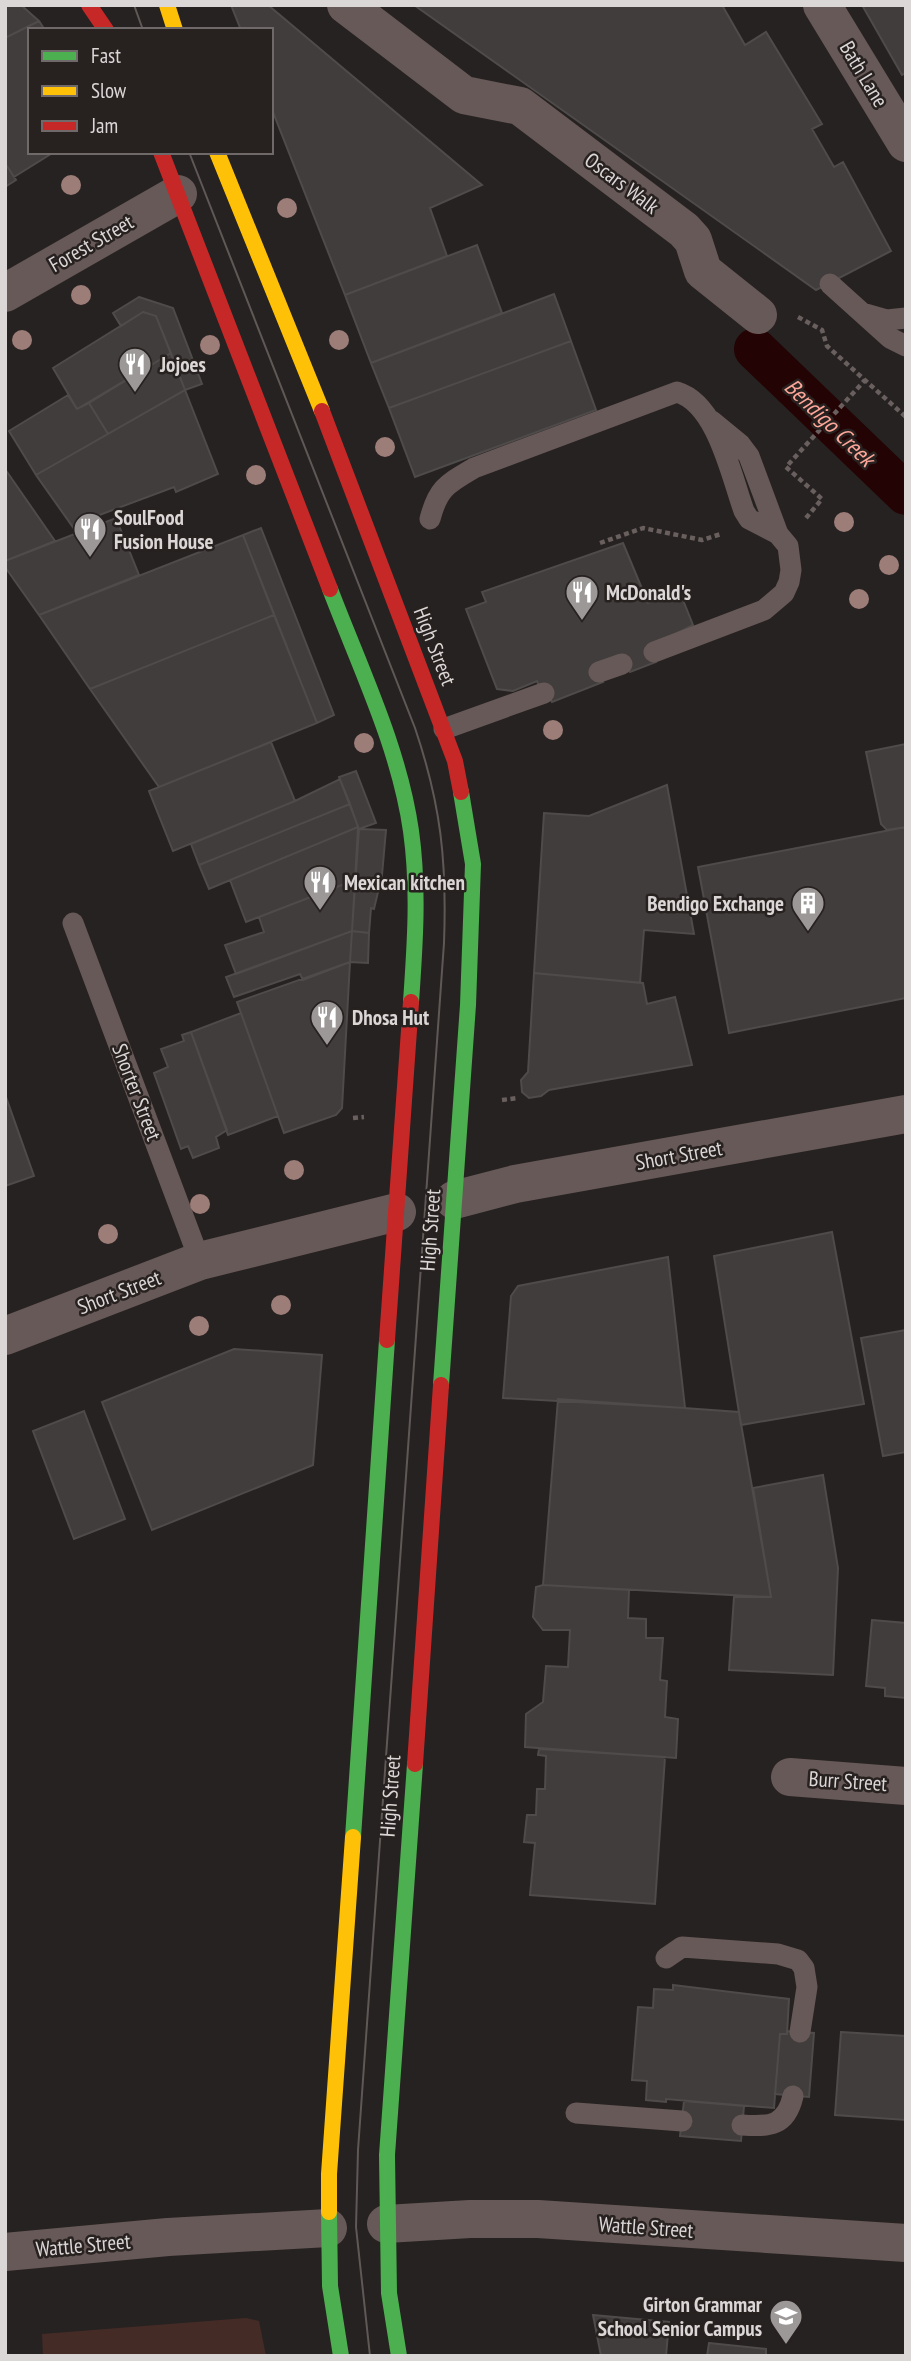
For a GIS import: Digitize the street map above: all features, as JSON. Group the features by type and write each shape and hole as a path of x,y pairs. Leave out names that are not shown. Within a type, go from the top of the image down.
{"highway":[{"path":"89,5 105,28"},
{"path":"167,5 174,28"},
{"name":"High Street","path":"162,154 184,190 402,782 416,851 416,932 404,1210 333,2096 335,2227 330,2286 341,2356"},
{"name":"High Street","path":"217,164 374,545 444,729 457,773 473,864 468,1005 444,1202 393,2054 376,2225 399,2356"},
{"path":"357,553 374,545"},
{"path":"322,568 339,561"}],"street":[{"name":"Oscars Walk","path":"346,5 464,95 520,106 684,229 693,240 703,271 758,315"},
{"name":"Bath Lane","path":"822,5 906,143"},
{"name":"Forest Street","path":"5,293 184,190"},
{"name":"Short Street","path":"444,1202 515,1184 906,1114"},
{"name":"Short Street","path":"5,1336 200,1261 404,1210"},
{"name":"Burr Street","path":"790,1777 906,1786"},
{"name":"Wattle Street","path":"376,2225 470,2219 538,2219 906,2243"},
{"name":"Wattle Street","path":"5,2252 169,2237 335,2227"}],"lane":[{"path":"830,284 890,338 906,346"},
{"path":"864,313 887,320 906,318"},
{"path":"430,519 436,498 444,486 474,468 669,392 688,395 711,420 745,449 778,534 788,546 791,570 784,593 764,610 654,652"},
{"path":"599,672 622,664"},
{"path":"444,729 544,693"},
{"name":"Shorter Street","path":"73,923 200,1261"},
{"path":"666,1958 682,1947 778,1954 798,1960 804,1968 807,1987 800,2032"},
{"path":"742,2125 775,2125 786,2116 793,2096"},
{"path":"576,2113 682,2121"}],"path":[{"path":"758,315 774,309 787,312 822,330 827,346 906,417"},
{"path":"801,523 822,499 786,467 866,380"},
{"path":"600,543 643,528 702,540"},
{"path":"501,1100 518,1098"}],"shaded area":[{"path":"246,2318 259,2321 266,2356 43,2356 42,2334"}],"building":[{"path":"21,5 39,21 5,38 5,6"},
{"path":"231,5 268,5 482,185 430,208 447,256 345,295 273,112 273,28 240,28"},
{"path":"414,5 722,5 745,45 766,32 822,124 812,129 834,167 843,162 891,251 816,290"},
{"path":"862,5 906,5 906,73 902,75"},
{"path":"39,21 44,28 28,28 28,154 51,154 14,177 5,163 5,38"},
{"path":"5,163 16,180 5,187"},
{"path":"477,245 502,313 371,363 345,295"},
{"path":"554,294 571,341 389,408 371,363"},
{"path":"139,297 173,308 202,384 185,390 156,316 143,312 121,326 113,313"},
{"path":"143,312 156,316 171,353 77,409 53,368"},
{"path":"571,341 596,410 415,477 389,408"},
{"path":"171,353 185,390 108,434 89,403"},
{"path":"185,390 218,474 176,492 174,487 94,517 97,525 77,533 36,475"},
{"path":"68,395 77,409 89,403 108,434 36,475 9,431"},
{"path":"5,469 55,541 5,561"},
{"path":"116,518 139,575 39,615 5,567 5,561"},
{"path":"261,528 334,715 317,723 243,535"},
{"path":"243,535 274,615 90,689 39,615"},
{"name":"McDonald's","path":"623,543 648,603 679,590 693,625 650,647 656,662 630,672 623,656 596,667 603,682 552,702 545,687 540,689 537,681 513,691 497,689 466,609 486,602 482,592"},
{"path":"274,615 317,723 159,787 90,689"},
{"path":"271,742 295,801 173,851 149,791"},
{"path":"906,744 906,827 887,830 881,824 866,752"},
{"path":"356,771 376,823 359,829 339,777"},
{"path":"340,779 350,804 199,865 191,844 295,801"},
{"path":"667,785 694,934 644,930 640,983 534,973 544,813 589,816"},
{"path":"350,804 358,827 209,889 199,865"},
{"path":"358,827 355,880 246,922 230,880"},
{"name":"Bendigo Exchange","path":"906,827 906,998 729,1033 698,867"},
{"path":"359,829 386,830 382,875 374,909 371,908 369,933 352,931"},
{"path":"355,880 352,931 236,974 225,945 264,932 259,917"},
{"path":"352,931 350,962 303,980 300,974 234,997 226,977"},
{"path":"352,931 369,933 368,963 350,962"},
{"path":"350,962 342,1108 336,1115 284,1133 237,1002"},
{"path":"534,973 643,983 647,1004 675,997 692,1065 549,1090 541,1096 529,1098 522,1092 521,1080 528,1072"},
{"path":"241,1013 278,1116 228,1135 191,1032"},
{"path":"191,1032 227,1130 216,1137 219,1148 193,1158 188,1146 181,1149 154,1073 168,1067 161,1049 184,1041 182,1035"},
{"path":"5,1097 34,1176 5,1186"},
{"path":"832,1232 864,1404 741,1425 714,1256"},
{"path":"668,1257 685,1408 503,1398 511,1296 518,1286"},
{"path":"906,1330 906,1452 883,1456 861,1338"},
{"path":"234,1349 322,1355 313,1465 152,1530 102,1402"},
{"path":"558,1399 739,1412 771,1597 543,1585"},
{"path":"84,1411 125,1519 74,1539 33,1431"},
{"path":"823,1475 838,1568 833,1675 729,1670 734,1597 771,1597 753,1488"},
{"path":"543,1585 629,1590 628,1618 646,1619 646,1638 663,1638 660,1680 667,1681 665,1717 678,1719 676,1758 525,1747 526,1714 543,1702 546,1666 568,1667 570,1630 543,1630 533,1617 536,1587"},
{"path":"872,1620 906,1623 906,1698 885,1696 885,1688 866,1686"},
{"path":"539,1749 665,1757 655,1904 530,1895 535,1843 524,1842 527,1815 536,1815 537,1789 545,1789 546,1756 538,1755"},
{"path":"673,1985 789,1999 787,2034 780,2034 774,2108 666,2099 666,2102 646,2100 647,2081 632,2080 638,2007 653,2008 654,1989 673,1990"},
{"path":"787,2031 814,2033 809,2097 775,2094 780,2034 787,2034"},
{"path":"841,2032 906,2036 906,2120 835,2115"},
{"path":"684,2101 744,2106 741,2141 680,2136"},
{"path":"593,2315 669,2322 666,2356 601,2356"},
{"path":"709,2343 766,2349 766,2356 707,2356"}],"waterway":[{"name":"Bendigo Creek","path":"755,349 906,494"}],"tram line":[{"path":"134,5 142,28"},
{"path":"190,154 415,728 431,783 443,859 444,943 358,2150 356,2227 370,2356"}],"traffic: fast":[{"path":"330,589 388,738 405,800 411,831 416,895 411,1002"},
{"path":"441,1385 468,1005 473,864 461,792"},
{"path":"353,1837 387,1340"},
{"path":"399,2356 389,2293 387,2155 415,1764"},
{"path":"329,2212 330,2286 341,2356"}],"traffic: slow":[{"path":"167,5 174,28"},
{"path":"218,154 322,411"},
{"path":"329,2212 329,2174 353,1837"}],"traffic: jam":[{"path":"89,5 105,28"},
{"path":"162,154 330,589"},
{"path":"322,411 455,761 461,792"},
{"path":"387,1340 411,1002"},
{"path":"415,1764 441,1385"}],"place":[{"name":"Jojoes","path":"135,394"},
{"name":"SoulFood Fusion House","path":"90,559"},
{"name":"McDonald's","path":"582,622"},
{"name":"Mexican kitchen","path":"320,912"},
{"name":"Bendigo Exchange","path":"808,933"},
{"name":"Dhosa Hut","path":"327,1047"},
{"name":"Girton Grammar School Senior Campus","path":"786,2346"}]}
